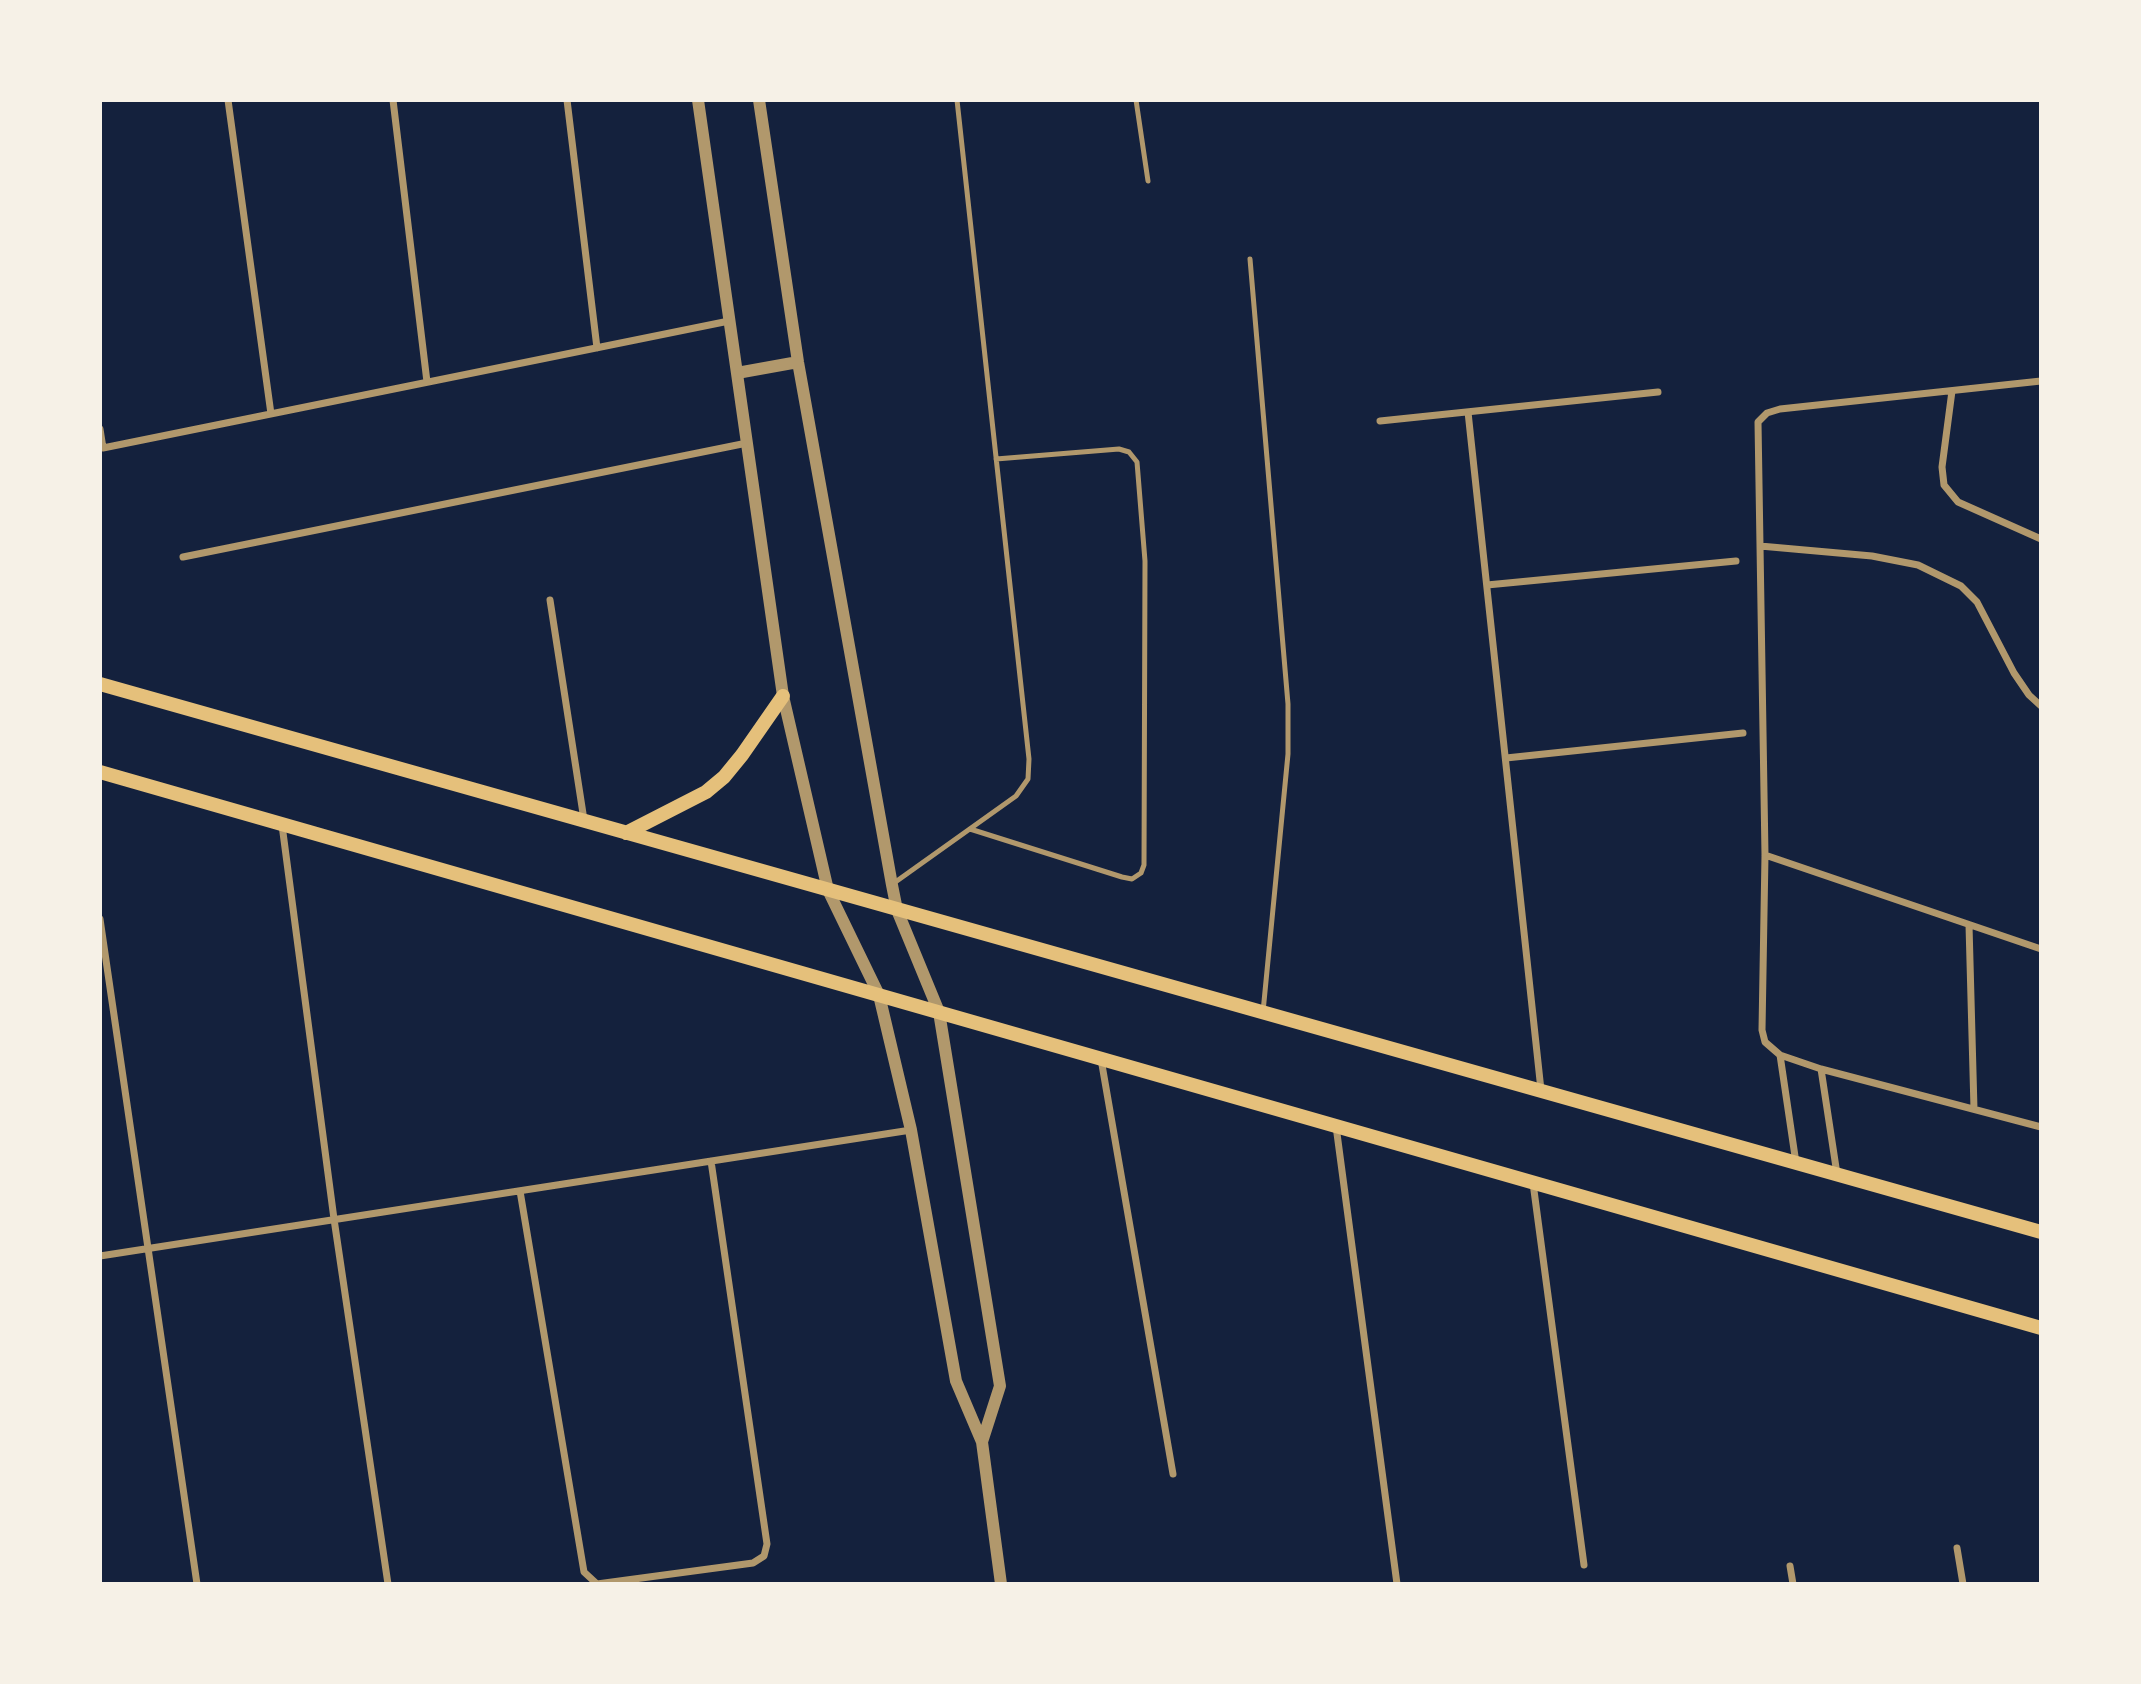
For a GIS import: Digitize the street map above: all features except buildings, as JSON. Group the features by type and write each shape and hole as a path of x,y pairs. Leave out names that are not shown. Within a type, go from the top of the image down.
{"main road":[{"path":"100,684 2041,1232"},
{"path":"626,833 706,792 724,777 783,696"},
{"path":"100,772 2041,1328"}],"street":[{"path":"228,100 271,414"},
{"path":"393,100 426,382"},
{"path":"567,100 597,348"},
{"path":"698,100 783,696 828,890 880,995 911,1130 956,1381 982,1442 1001,1584"},
{"path":"759,100 798,362 892,885 897,910 939,1012 1000,1387 982,1442"},
{"path":"100,429 101,449 729,321"},
{"path":"737,373 798,362"},
{"path":"2041,381 1780,409 1767,413 1758,422 1765,855 1762,1030 1765,1042 1780,1055 1821,1069 2041,1127"},
{"path":"1952,391 1942,467 1944,485 1958,502 2041,539"},
{"path":"1380,421 1658,392"},
{"path":"1468,412 1541,1092"},
{"path":"183,557 747,443"},
{"path":"1760,546 1872,556 1918,565 1961,586 1977,602 2014,673 2041,706"},
{"path":"1487,585 1736,561"},
{"path":"550,600 584,821"},
{"path":"1506,758 1743,733"},
{"path":"282,825 334,1219 388,1584"},
{"path":"1765,855 2041,949"},
{"path":"100,919 197,1584"},
{"path":"1969,925 1974,1109"},
{"path":"1780,1055 1797,1164"},
{"path":"1101,1059 1173,1474"},
{"path":"1821,1069 1837,1174"},
{"path":"1336,1126 1397,1584"},
{"path":"100,1256 911,1130"},
{"path":"520,1191 584,1572 597,1584 753,1563 764,1556 767,1544 710,1161"},
{"path":"1532,1182 1584,1565"},
{"path":"1957,1548 1963,1584"},
{"path":"1790,1566 1793,1584"}],"lane":[{"path":"892,885 1016,796 1028,779 1029,759 957,100"},
{"path":"1136,100 1148,181"},
{"path":"1250,259 1289,704 1288,754 1263,1013"},
{"path":"970,829 1122,877 1132,879 1141,873 1143,865 1145,561 1137,462 1129,452 1119,449 996,459"}]}
